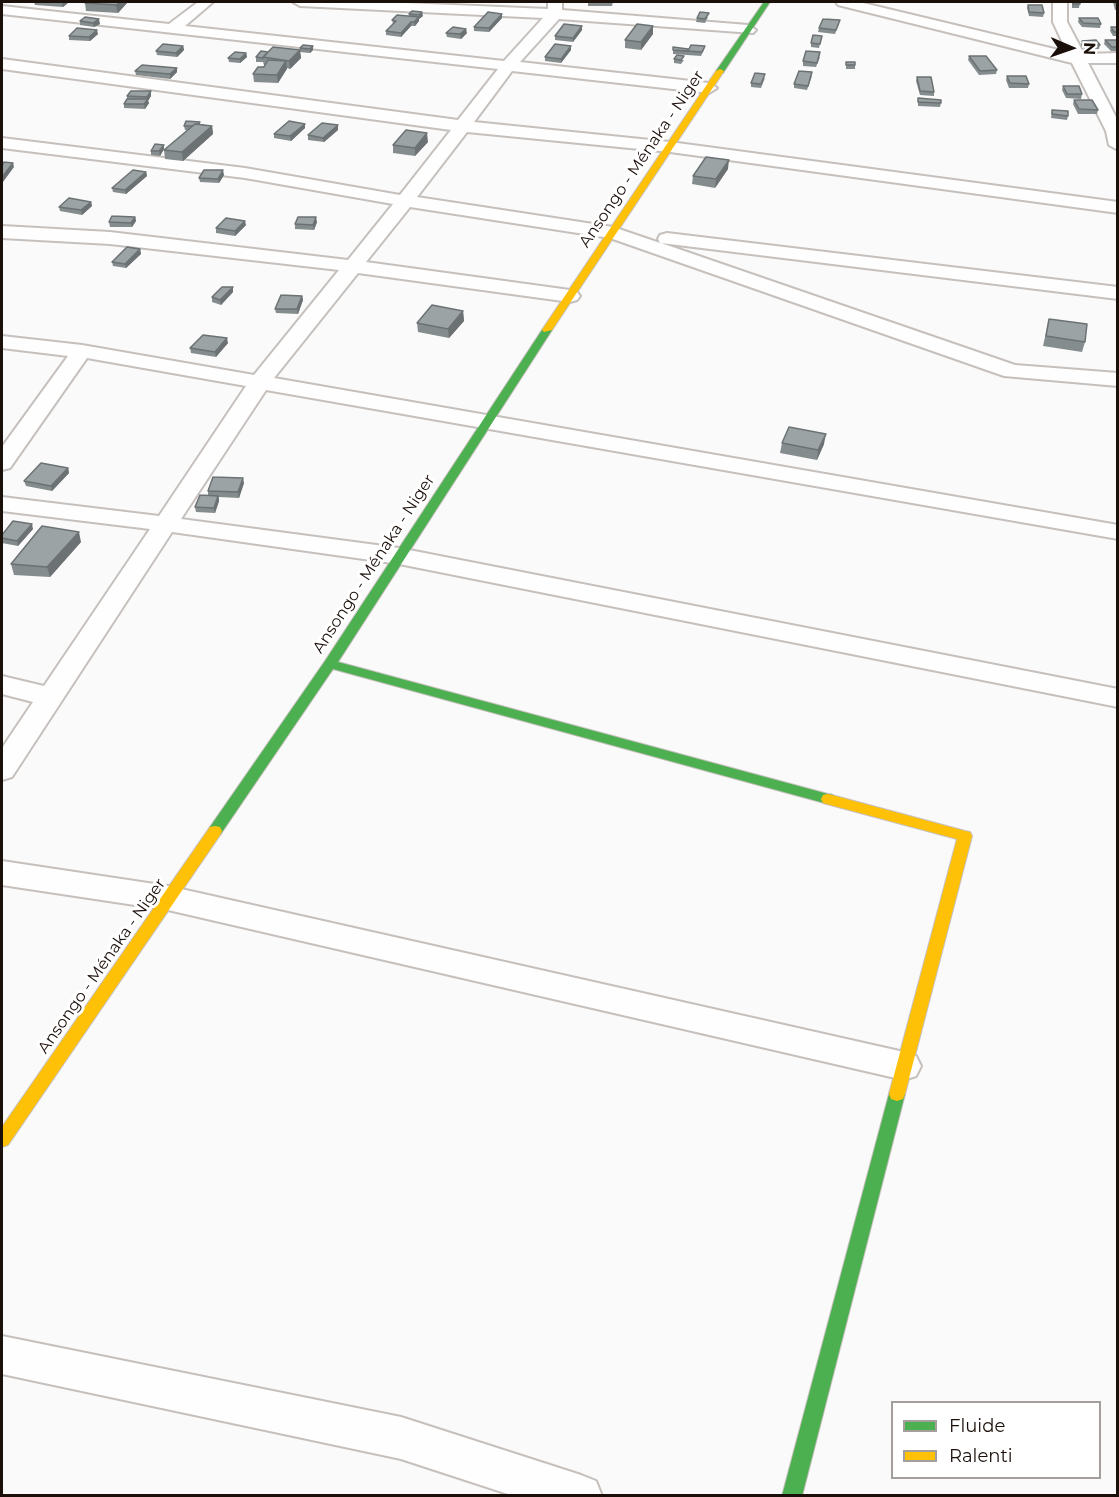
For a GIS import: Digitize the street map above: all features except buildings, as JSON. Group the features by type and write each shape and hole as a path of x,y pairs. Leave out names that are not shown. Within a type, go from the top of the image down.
{"main road":[{"name":"Ansongo - Ménaka - Niger","path":"2,1140 330,664 485,422 767,2"},
{"path":"330,664 965,836 792,1496"}],"street":[{"path":"174,27 206,2"},
{"path":"300,2 555,8 748,30"},
{"path":"843,2 1077,59 1118,58"},
{"path":"1060,2 1060,22 1114,131 1118,145"},
{"path":"2,770 259,383 405,201 555,8"},
{"path":"2,10 174,27 709,88"},
{"path":"2,64 462,126 670,147 1118,208"},
{"path":"2,143 245,173 405,201 613,232 1118,293"},
{"path":"2,232 110,238 353,266 570,296"},
{"path":"613,232 1012,370 1118,380"},
{"path":"2,342 82,351 1118,532"},
{"path":"2,463 82,351"},
{"path":"2,504 399,556 1118,698"},
{"path":"2,685 50,697"},
{"path":"2,873 168,898 904,1066"},
{"path":"2,1355 401,1438 581,1496"}],"traffic: fast":[{"path":"720,71 767,2"},
{"path":"215,831 330,664 547,330"},
{"path":"330,664 828,799"},
{"path":"792,1496 897,1094"}],"traffic: slow":[{"path":"547,330 720,71"},
{"path":"828,799 965,836 897,1094"},
{"path":"2,1140 215,831"}]}
